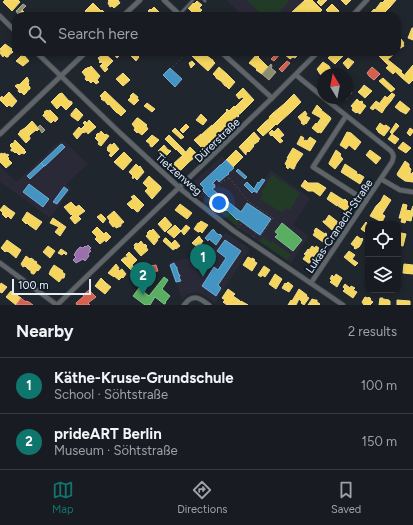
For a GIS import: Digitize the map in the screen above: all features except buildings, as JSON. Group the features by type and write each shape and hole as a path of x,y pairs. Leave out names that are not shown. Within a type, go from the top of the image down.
{"street":[{"path":"128,12 140,0"},
{"path":"164,0 177,12"},
{"path":"356,12 367,0"},
{"path":"0,16 12,28"},
{"name":"Tietzenweg","path":"40,56 180,188 234,231 343,305"},
{"path":"0,134 82,56"},
{"path":"225,56 272,98"},
{"name":"Dürerstraße","path":"57,305 180,188 314,56"},
{"name":"Lukas-Cranach-Straße","path":"296,75 317,92"},
{"name":"Lukas-Cranach-Straße","path":"311,283 394,159 391,151 331,104"},
{"path":"346,116 313,167 366,200"},
{"path":"381,179 400,190 413,192"},
{"path":"0,263 57,305"},
{"path":"184,305 188,300 196,298 201,299 209,305"}],"lane":[{"path":"183,12 193,0"}],"path":[{"path":"173,67 183,56"},
{"path":"227,175 248,201 273,218 262,236"},
{"path":"215,187 218,187 222,181 230,178"},
{"path":"199,197 204,192"},
{"path":"238,228 242,222"},
{"path":"246,226 256,233 252,238"}],"shaded area":[{"path":"226,0 303,0 292,12 239,12"},
{"path":"64,141 88,164 66,184 71,189 50,218 0,182 0,166 16,182 58,143"},
{"path":"222,156 257,192 271,170 310,198 293,225 309,236 291,263 236,226 188,187"},
{"path":"225,232 250,249 215,303 202,294 196,292 188,294 182,299 169,262 190,258 212,250"}],"green space":[{"path":"246,0 290,0 279,12 260,12"},
{"path":"272,175 300,193 290,210 285,208 282,213 260,199 263,194 261,192"},
{"path":"209,197 240,221 237,226 205,201"},
{"path":"263,237 271,243 272,241 291,255 287,260 259,241"}],"place":[{"name":"Käthe-Kruse-Grundschule","path":"203,277"},
{"name":"prideART Berlin","path":"143,295"}]}
